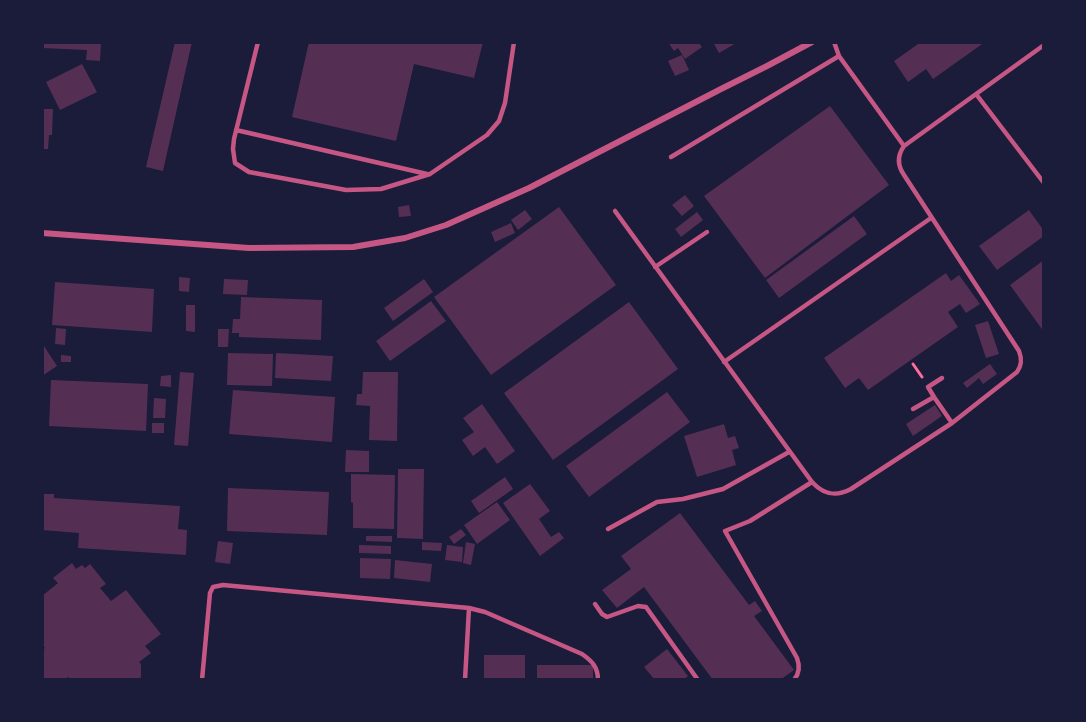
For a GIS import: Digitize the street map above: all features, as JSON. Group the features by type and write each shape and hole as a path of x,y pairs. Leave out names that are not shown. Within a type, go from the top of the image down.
{"street":[{"path":"42,233 249,248 353,247 405,238 446,225 529,188 812,42"}],"lane":[{"path":"258,42 236,130 233,149 235,163 249,172 346,190 381,189 430,174 487,135 500,121 514,42"},
{"path":"834,42 839,56 904,146"},
{"path":"615,211 812,482 826,493 835,495 843,493 952,423 1017,372 1020,367 1022,362 1019,351 931,218 900,169 898,160 904,146 1044,45"},
{"path":"671,157 839,56"},
{"path":"976,94 1044,183"},
{"path":"236,130 430,174"},
{"path":"724,362 931,218"},
{"path":"655,267 707,231"},
{"path":"942,378 928,387 952,423"},
{"path":"913,409 934,397"},
{"path":"608,529 657,502 683,499 723,489 789,452"},
{"path":"794,680 798,673 797,658 725,531 750,521 812,482"},
{"path":"202,680 210,593 213,587 223,585 469,608 485,612 582,654 592,661 598,673 598,680"},
{"path":"595,604 607,617 638,606 646,607 698,680"},
{"path":"465,680 469,608"}],"path":[{"path":"913,364 928,387"}],"building":[{"path":"42,42 101,42 100,61 86,60 87,50 42,48"},
{"path":"175,42 192,42 163,171 146,167"},
{"path":"309,42 483,42 474,78 414,64 396,141 292,117"},
{"path":"668,42 698,42 702,47 685,59 678,48 674,51"},
{"path":"713,42 738,42 719,53"},
{"path":"921,42 985,42 933,79 926,69 908,82 894,61"},
{"path":"682,55 689,70 675,76 668,61"},
{"path":"82,64 97,92 60,110 46,82"},
{"path":"830,106 889,185 765,278 704,196"},
{"path":"42,109 53,109 52,135 49,135 48,149 42,149"},
{"path":"685,195 694,206 682,216 672,205"},
{"path":"409,205 411,216 399,217 398,207"},
{"path":"559,207 616,285 491,375 434,297"},
{"path":"525,210 532,219 518,230 511,220"},
{"path":"1029,210 1044,231 1044,236 997,270 979,246"},
{"path":"697,212 703,220 681,237 675,229"},
{"path":"854,216 867,234 779,298 766,280"},
{"path":"511,223 515,233 495,242 491,232"},
{"path":"1044,260 1044,332 1010,285"},
{"path":"946,273 951,281 959,275 980,304 966,313 960,304 948,312 958,327 868,390 859,378 845,388 824,358"},
{"path":"179,277 190,278 189,292 179,291"},
{"path":"224,279 248,280 247,295 223,294"},
{"path":"424,279 433,292 393,321 384,308"},
{"path":"55,282 154,289 152,332 52,325"},
{"path":"241,297 322,300 321,340 239,337 239,333 232,333 233,319 240,319"},
{"path":"431,301 446,321 390,361 376,341"},
{"path":"629,302 678,369 553,460 504,393"},
{"path":"186,305 195,305 195,332 186,331"},
{"path":"988,321 999,354 986,358 975,325"},
{"path":"56,328 66,329 65,345 55,344"},
{"path":"218,329 229,329 228,347 218,347"},
{"path":"42,343 57,366 42,376"},
{"path":"228,353 273,354 272,386 227,385"},
{"path":"276,353 333,356 331,381 275,378"},
{"path":"61,355 71,356 71,362 61,362"},
{"path":"990,364 997,374 983,384 979,378 967,388 963,383"},
{"path":"180,372 194,373 188,446 174,445"},
{"path":"363,372 398,372 397,441 369,440 370,406 356,405 357,394 362,394"},
{"path":"171,375 171,387 160,386 161,376"},
{"path":"51,380 148,384 146,431 49,426"},
{"path":"233,390 335,397 332,442 229,434"},
{"path":"667,392 690,422 589,497 566,466"},
{"path":"154,398 166,399 165,418 153,418"},
{"path":"482,404 515,451 497,464 485,447 473,456 462,440 474,432 463,418"},
{"path":"935,405 942,416 913,436 906,424"},
{"path":"152,423 164,423 164,433 152,433"},
{"path":"724,424 728,438 735,436 739,448 732,450 736,465 697,477 684,436"},
{"path":"346,450 369,451 369,472 345,472"},
{"path":"398,469 424,469 423,539 397,538"},
{"path":"351,474 395,475 394,529 353,528"},
{"path":"505,477 513,489 479,513 471,501"},
{"path":"530,484 550,511 539,519 551,537 559,532 564,538 540,556 503,503"},
{"path":"228,488 329,492 327,535 227,531"},
{"path":"42,494 54,494 54,498 180,506 178,529 187,530 186,555 78,548 79,533 42,530"},
{"path":"497,502 510,520 477,544 464,525"},
{"path":"680,513 749,605 755,601 762,611 754,616 794,670 780,680 713,680 644,587 617,608 602,590 631,569 621,556"},
{"path":"461,529 466,535 454,544 449,537"},
{"path":"366,536 392,536 392,542 366,541"},
{"path":"218,541 233,543 230,564 215,562"},
{"path":"422,542 442,543 441,551 422,550"},
{"path":"466,542 475,544 471,565 463,563"},
{"path":"359,545 391,546 391,554 359,553"},
{"path":"447,545 463,547 462,562 445,560"},
{"path":"360,558 391,559 390,579 360,578"},
{"path":"395,560 432,564 430,582 394,578"},
{"path":"72,563 76,569 82,565 85,568 90,564 106,584 100,588 111,601 126,590 161,634 145,646 151,653 139,662 141,677 138,680 71,680 68,677 64,680 46,680 42,675 42,650 45,648 42,644 42,596 58,583 53,578"},
{"path":"667,649 688,676 683,680 655,680 644,667"},
{"path":"484,655 525,655 525,680 484,680"},
{"path":"537,665 593,665 593,680 537,680"}]}
